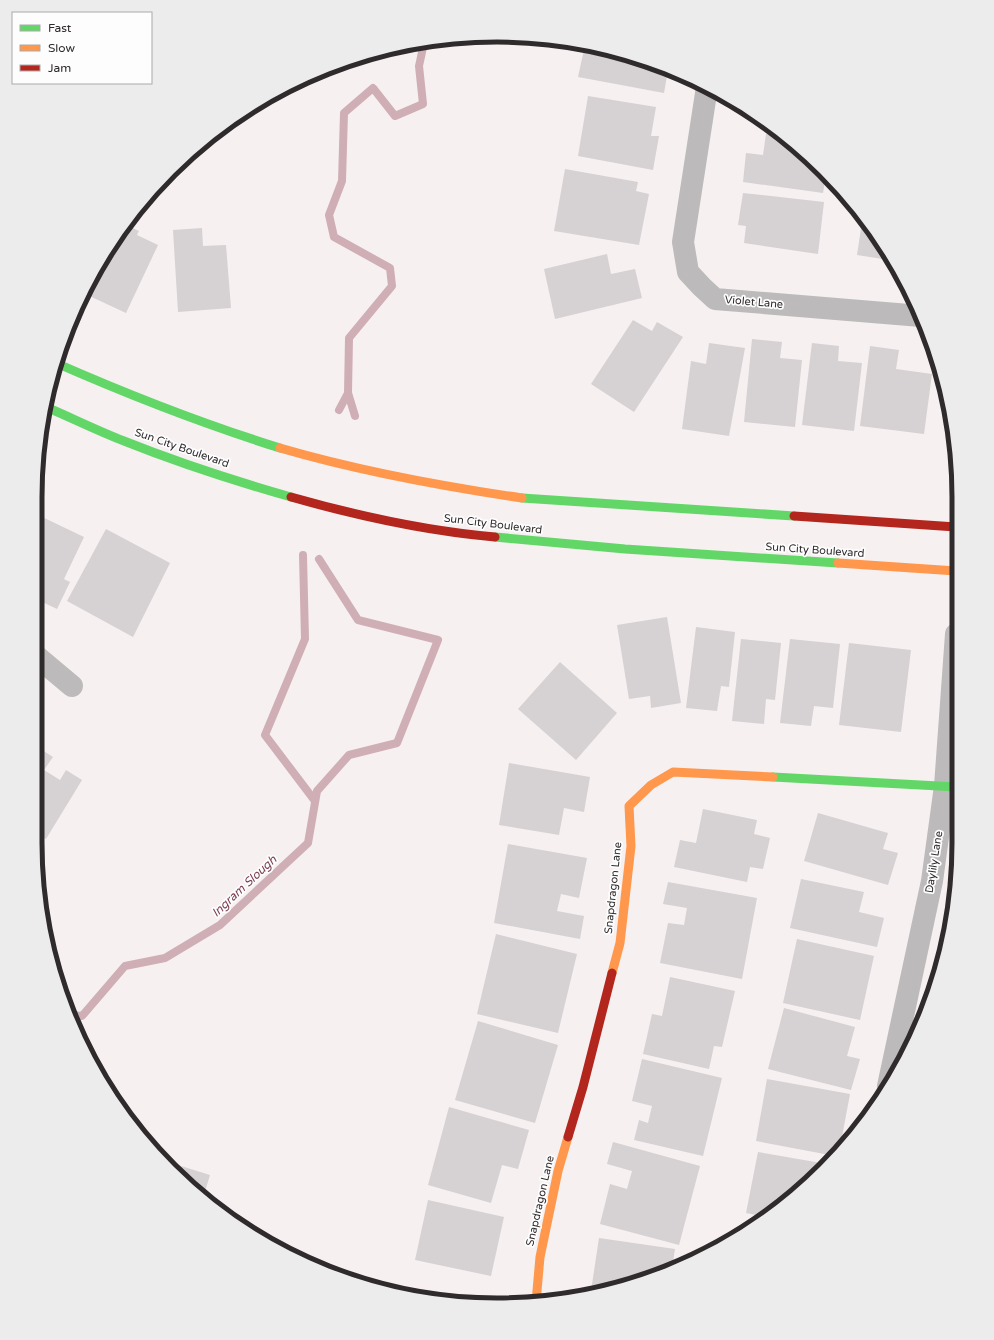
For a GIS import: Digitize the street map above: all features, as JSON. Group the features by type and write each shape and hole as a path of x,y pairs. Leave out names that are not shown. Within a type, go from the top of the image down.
{"street":[{"name":"Violet Lane","path":"706,93 683,242 688,272 702,287 715,299 914,315"},
{"path":"62,365 202,422 261,442 335,463 465,490 523,498 952,527"},
{"name":"Sun City Boulevard","path":"51,409 124,441 247,484 324,506 396,522 462,534 514,540 625,549 952,571"},
{"path":"42,660 72,686"},
{"name":"Daylily Lane","path":"892,1069 951,787 952,756"},
{"name":"Snapdragon Lane","path":"537,1296 540,1257 558,1171 583,1087 620,943 631,846 629,806 651,786 673,772 951,787"}],"building":[{"path":"584,51 643,66 667,75 664,93 578,77"},
{"path":"588,96 656,107 651,136 659,136 653,170 578,156"},
{"path":"766,134 772,135 797,155 825,182 823,193 743,182 746,153 763,155"},
{"path":"565,169 638,182 636,191 649,194 639,245 554,231"},
{"path":"743,193 824,202 818,254 744,243 746,226 738,225"},
{"path":"862,225 884,259 857,255"},
{"path":"131,227 139,231 137,235 158,245 126,313 89,296 103,269"},
{"path":"202,228 203,246 226,245 231,308 178,312 173,230"},
{"path":"607,254 611,274 635,269 642,298 555,319 544,269"},
{"path":"633,320 652,331 657,322 683,337 634,412 591,384"},
{"path":"752,339 782,342 780,358 802,360 795,427 744,422"},
{"path":"709,343 745,348 729,436 682,429 691,361 706,364"},
{"path":"812,343 839,346 838,361 862,363 854,431 802,425"},
{"path":"870,346 899,350 896,369 932,374 924,434 860,426"},
{"path":"42,517 84,537 64,579 70,582 57,609 42,602"},
{"path":"106,529 170,563 133,637 67,601"},
{"path":"667,617 681,703 651,708 650,696 629,699 617,625"},
{"path":"696,627 735,632 729,687 721,686 717,711 686,708"},
{"path":"741,639 781,643 775,700 766,699 764,724 732,721"},
{"path":"790,639 840,644 833,708 814,706 811,726 780,723"},
{"path":"849,643 911,650 901,732 839,725"},
{"path":"560,662 617,713 576,760 518,709"},
{"path":"42,750 53,757 44,770 60,780 66,770 82,780 46,839 42,836"},
{"path":"509,763 590,777 584,812 564,808 559,835 499,825"},
{"path":"703,809 757,820 754,834 770,838 763,869 750,867 747,882 674,867 680,840 696,843"},
{"path":"818,813 888,833 883,849 898,853 888,885 804,861"},
{"path":"508,844 587,858 579,898 561,894 557,911 584,916 580,939 494,923"},
{"path":"801,879 864,892 859,912 884,918 877,947 790,928"},
{"path":"668,882 757,898 742,979 660,963 668,923 684,925 687,908 663,904"},
{"path":"496,934 577,954 558,1033 477,1014"},
{"path":"797,939 874,956 860,1020 783,1003"},
{"path":"670,977 735,991 722,1047 714,1046 709,1069 643,1054 652,1014 662,1016"},
{"path":"784,1008 855,1027 847,1056 860,1059 851,1090 768,1069"},
{"path":"478,1021 558,1045 535,1123 455,1100"},
{"path":"642,1059 722,1078 703,1156 634,1140 639,1120 648,1123 652,1106 632,1101"},
{"path":"767,1079 850,1094 841,1140 828,1155 756,1141"},
{"path":"449,1107 529,1130 518,1169 502,1165 491,1203 428,1185"},
{"path":"613,1142 700,1166 679,1245 600,1224 610,1184 627,1189 632,1171 607,1164"},
{"path":"758,1152 821,1163 797,1185 758,1215 746,1213"},
{"path":"174,1164 210,1175 205,1192"},
{"path":"428,1200 504,1217 491,1276 415,1260"},
{"path":"599,1238 675,1249 673,1262 643,1274 592,1288"}],"waterway":[{"name":"Ingram Slough","path":"355,416 348,393 349,338 392,286 390,268 334,237 329,215 342,181 344,113 373,88 395,116 423,104 419,66 423,49"},
{"name":"Ingram Slough","path":"339,410 348,393"},
{"path":"303,555 305,639 265,735 315,801"},
{"name":"Ingram Slough","path":"76,1015 82,1016 125,966 165,958 220,925 308,843 317,791 349,755 397,743 438,640 358,620 319,559"}],"traffic: fast":[{"path":"62,365 166,408 280,448"},
{"path":"51,409 114,437 165,457 291,497"},
{"path":"522,498 794,516"},
{"path":"495,537 625,549 838,563"},
{"path":"773,777 952,787"}],"traffic: slow":[{"path":"280,448 340,464 400,477 522,498"},
{"path":"838,563 952,571"},
{"path":"612,973 620,943 631,846 629,806 651,785 673,772 773,777"},
{"path":"537,1296 540,1257 558,1171 568,1137"}],"traffic: jam":[{"path":"291,497 392,522 443,531 495,537"},
{"path":"794,516 952,527"},
{"path":"568,1137 583,1087 612,973"}]}
